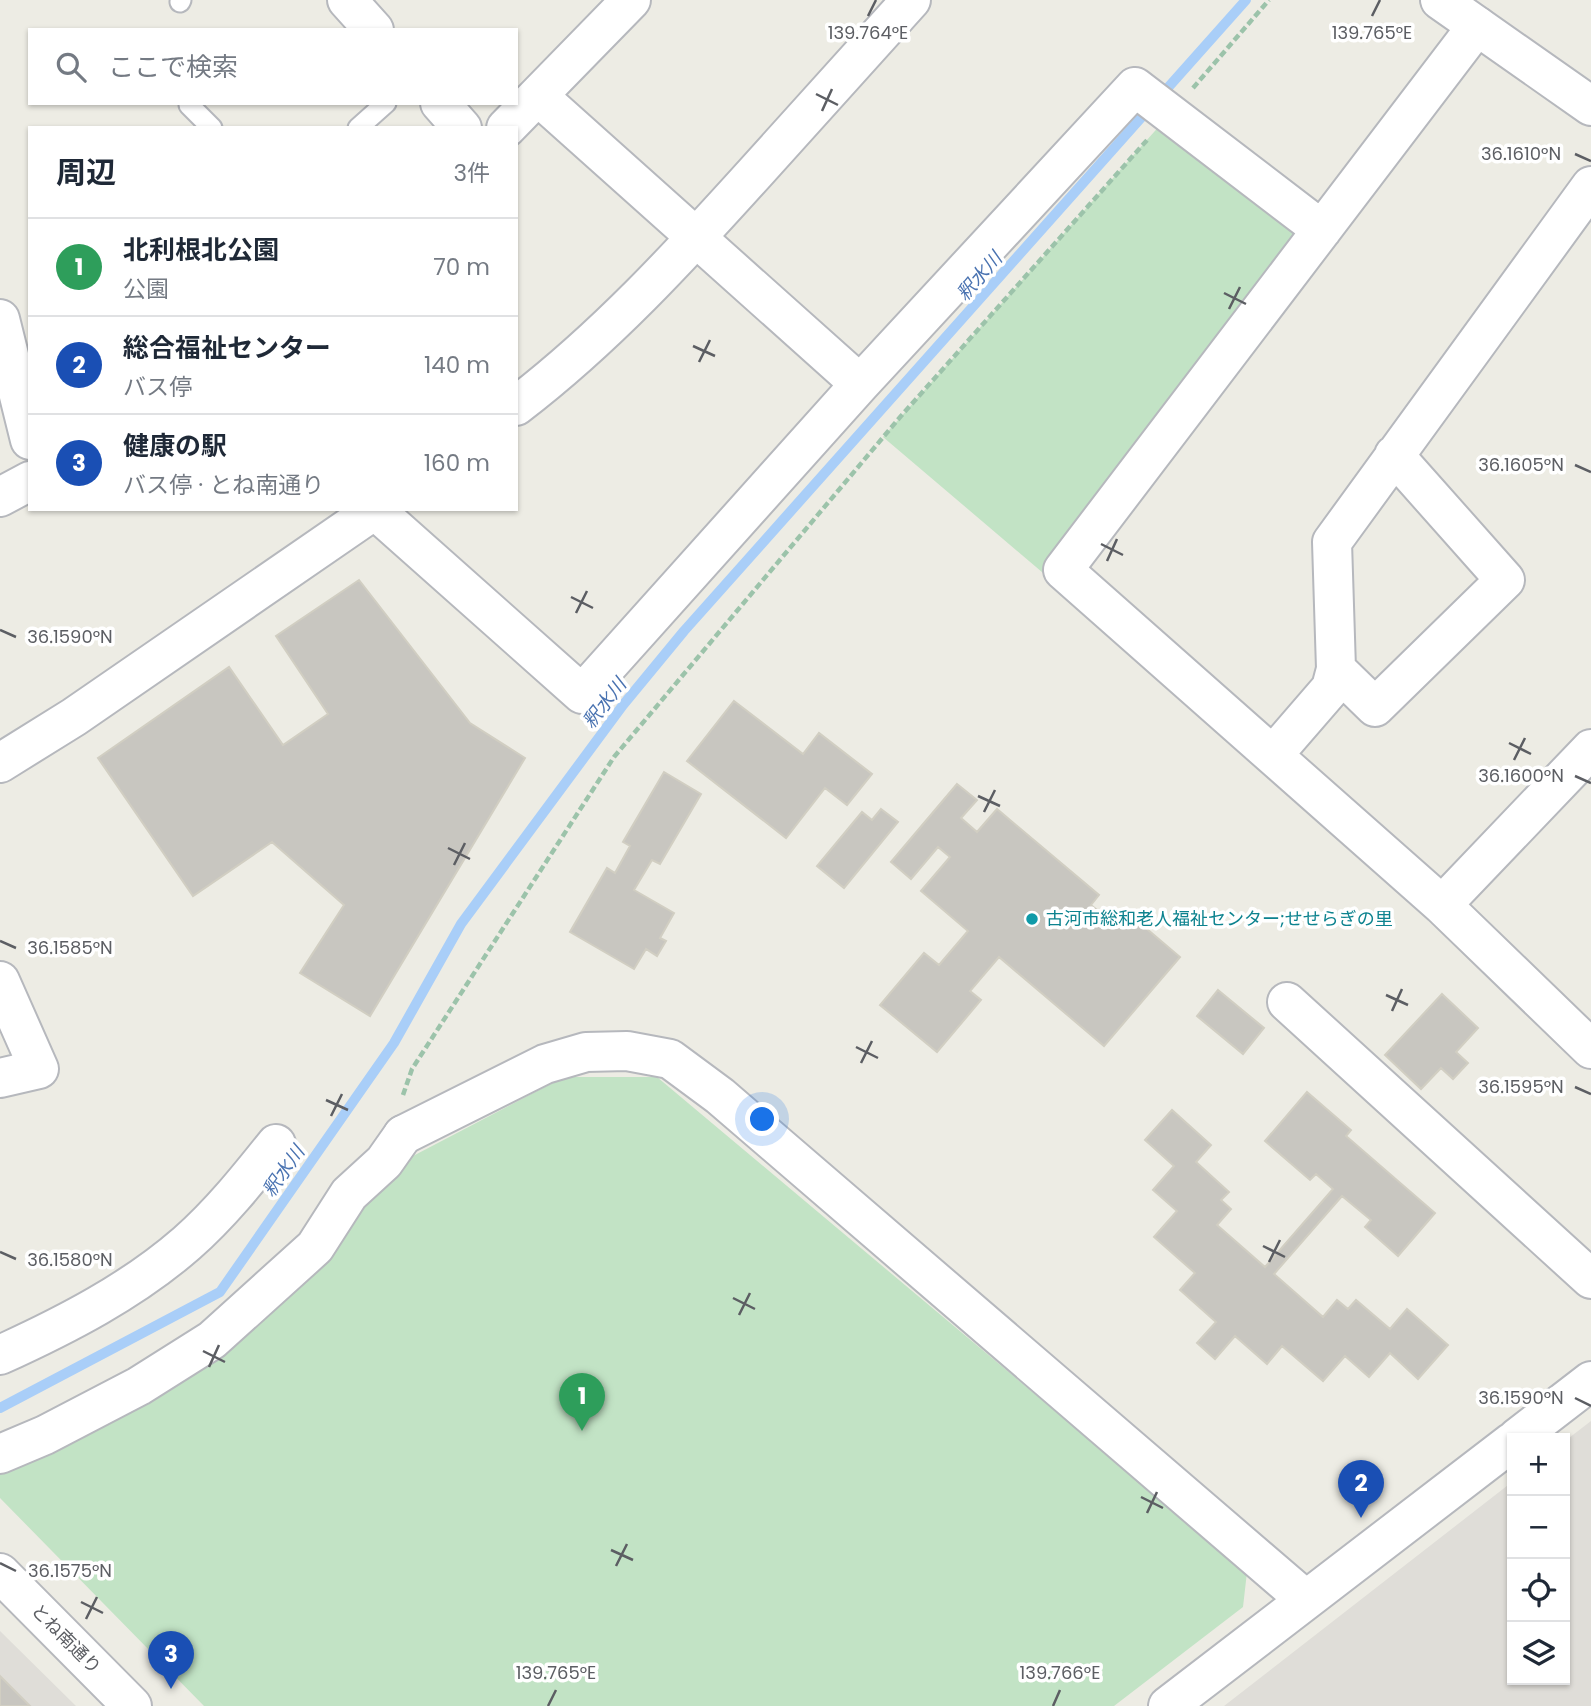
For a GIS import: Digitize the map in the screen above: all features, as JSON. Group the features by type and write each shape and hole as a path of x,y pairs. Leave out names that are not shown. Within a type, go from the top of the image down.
{"street":[{"path":"508,126 631,0"},
{"path":"518,404 592,344 696,239 911,0"},
{"path":"1440,0 1591,106"},
{"path":"1477,26 1063,570 1442,905 1591,1049"},
{"path":"377,511 582,694 860,384 1135,87 1322,230"},
{"path":"538,96 860,384"},
{"path":"442,105 460,126"},
{"path":"1273,755 1331,688 1336,669 1332,542 1591,186"},
{"path":"0,319 9,395 28,436"},
{"path":"1336,669 1375,707 1505,579 1394,455"},
{"path":"0,497 28,482"},
{"path":"0,763 74,717 375,511"},
{"path":"1442,905 1591,749"},
{"path":"0,981 39,1069 0,1078"},
{"path":"1287,1002 1591,1279"},
{"path":"0,1454 45,1435 139,1386 212,1340 314,1247 349,1194 384,1162 403,1135 545,1064 586,1052 628,1051 670,1059 720,1096 1306,1600"},
{"path":"0,1355 56,1329 137,1283 187,1243 227,1204 276,1144"},
{"path":"1523,1433 1591,1381"},
{"path":"1168,1706 1507,1446"},
{"name":"とね南通り","path":"0,1573 132,1706"}],"lane":[{"path":"189,105 210,126"},
{"path":"360,126 384,105"}],"path":[{"path":"403,1135 402,1098 412,1069 614,757 901,416 1269,0"}],"shaded area":[{"path":"1591,1421 1591,1706 1224,1706 1507,1486 1507,1685 1570,1685 1570,1437"},
{"path":"0,1631 76,1706 0,1706"}],"green space":[{"path":"1170,114 1315,237 1049,578 883,437"},
{"path":"564,1077 657,1077 1247,1572 1243,1607 1114,1706 204,1706 0,1498 0,1473 171,1388 286,1291 413,1156"}],"building":[{"path":"359,580 470,723 525,758 370,1016 300,973 344,905 272,842 193,896 98,758 229,667 283,745 328,714 276,636"},
{"path":"734,701 803,754 819,733 872,774 847,805 825,788 786,838 687,761"},
{"path":"664,772 701,794 660,864 652,860 634,890 674,913 660,938 666,941 657,956 646,949 634,969 570,932 607,868 615,873 630,846 623,842"},
{"name":"古河市総和老人福祉センター;せせらぎの里","path":"957,784 977,800 961,818 977,832 997,809 1099,895 1091,905 1116,926 1128,913 1180,957 1104,1046 999,957 970,991 981,1000 937,1052 880,1005 924,953 939,965 968,931 921,891 950,857 938,847 911,879 891,862"},
{"path":"881,809 898,822 844,888 817,866 862,812 872,820"},
{"path":"1218,990 1264,1028 1243,1054 1197,1016"},
{"path":"1442,994 1478,1028 1456,1052 1468,1063 1453,1079 1441,1068 1421,1089 1385,1055"},
{"path":"1307,1092 1351,1130 1346,1136 1435,1213 1398,1256 1365,1227 1371,1220 1342,1196 1274,1274 1323,1317 1337,1300 1348,1309 1356,1300 1390,1329 1407,1309 1448,1345 1418,1379 1390,1353 1369,1377 1345,1356 1323,1381 1282,1346 1267,1364 1235,1336 1215,1359 1197,1343 1216,1322 1180,1290 1195,1273 1154,1237 1177,1211 1153,1190 1174,1166 1145,1140 1172,1110 1211,1145 1196,1162 1229,1192 1221,1200 1231,1209 1217,1225 1265,1267 1333,1189 1316,1174 1310,1180 1265,1141"},
{"path":"0,1676 30,1706 0,1706"}],"waterway":[{"name":"釈水川","path":"0,1408 220,1292 394,1043 461,924 623,705 684,631 1246,0"}],"place":[{"name":"古河市総和老人福祉センター;せせらぎの里","path":"1032,919"},
{"name":"北利根北公園","path":"582,1431"},
{"name":"総合福祉センター","path":"1361,1518"},
{"name":"健康の駅","path":"171,1689"}]}
